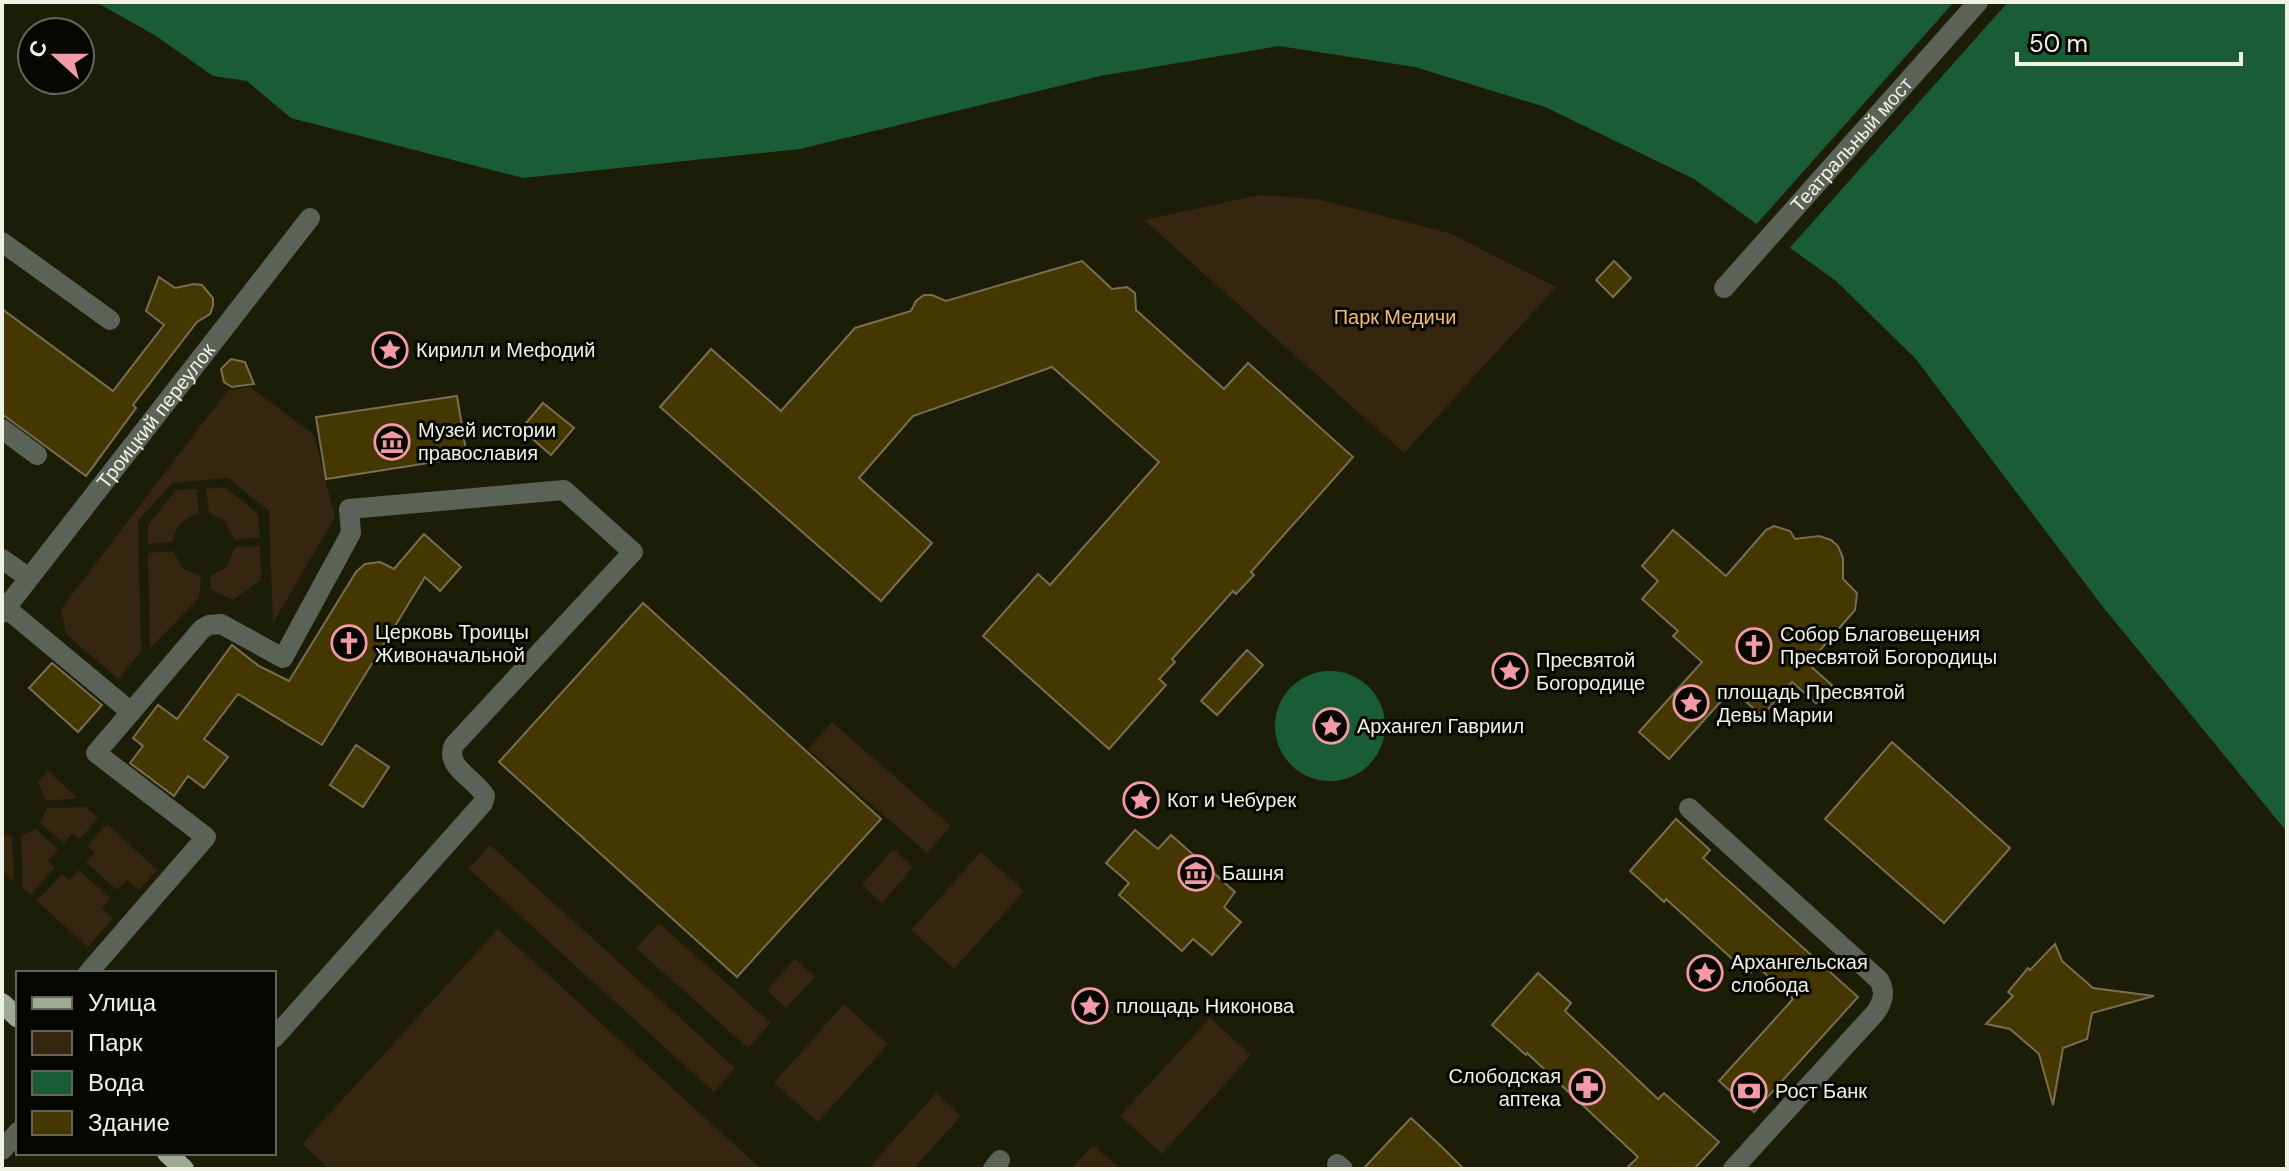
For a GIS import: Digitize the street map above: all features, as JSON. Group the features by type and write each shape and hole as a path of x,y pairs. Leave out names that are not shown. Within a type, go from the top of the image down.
{"street":[{"name":"Театральный мост","path":"1724,288 1978,2"},
{"name":"Троицкий переулок","path":"4,610 310,218"},
{"path":"2,242 110,320"},
{"path":"2,429 37,455"},
{"path":"90,971 206,837 96,753 202,629 221,624 283,658 351,533 349,509 564,490 633,552 454,745 452,762 481,789 485,796 483,803 276,1036"},
{"path":"2,559 29,578"},
{"path":"4,610 131,712"},
{"path":"1689,808 1879,980 1883,987 1882,1004 1876,1012 1733,1169"},
{"path":"2,1150 16,1134"}],"green space":[{"name":"Парк Медичи","path":"1259,195 1317,199 1449,233 1556,287 1404,453 1144,220"},
{"path":"250,387 314,435 335,517 273,623 269,511 228,478 172,483 138,521 141,652 118,679 66,634 61,609 228,390"},
{"path":"225,487 258,514 260,537 235,540 225,521 209,513 206,489"},
{"path":"197,489 199,513 181,524 172,542 148,544 148,525 176,490"},
{"path":"260,546 261,580 233,600 211,589 210,576 227,567 235,547"},
{"path":"173,551 183,569 201,576 199,598 150,648 148,553"},
{"path":"832,722 951,826 927,853 808,749"},
{"path":"48,771 77,798 46,801 38,782"},
{"path":"85,807 98,818 80,839 73,833 64,843 40,823 47,808"},
{"path":"107,824 157,870 139,890 127,880 117,890 86,862 95,853 87,846"},
{"path":"36,829 58,850 48,861 55,867 31,895 23,888 21,836"},
{"path":"2,834 12,837 14,881 2,870"},
{"path":"490,845 735,1068 714,1092 469,869"},
{"path":"893,849 913,867 882,903 862,885"},
{"path":"981,852 1024,891 954,969 911,930"},
{"path":"79,870 110,898 102,908 113,918 88,947 37,901 62,874 69,880"},
{"path":"659,923 771,1023 748,1048 636,948"},
{"path":"498,929 761,1169 329,1169 302,1144"},
{"path":"795,959 815,977 786,1008 767,990"},
{"path":"844,1004 888,1044 818,1122 774,1083"},
{"path":"1210,1018 1251,1055 1162,1154 1120,1116"},
{"path":"936,1093 961,1116 913,1169 868,1169"},
{"path":"1093,1145 1120,1169 1071,1169"}],"water":[{"path":"96,2 2287,2 2287,832 2103,607 1915,358 1836,281 1694,179 1545,107 1415,67 1279,46 1100,76 800,149 523,178 291,118 247,81 213,76 156,36"},
{"path":"1330,671 1351,675 1369,687 1381,705 1385,726 1381,747 1369,765 1351,777 1330,781 1309,777 1291,765 1279,747 1275,726 1279,705 1291,687 1309,675"}],"pier":[{"path":"1954,2 2008,2 1787,251 1754,227"}],"building":[{"path":"1082,261 1112,289 1127,287 1135,293 1136,310 1224,389 1248,363 1353,457 1251,572 1254,575 1236,594 1233,591 1172,659 1175,662 1159,679 1166,685 1109,749 983,636 1038,574 1050,585 1159,462 1052,367 913,416 859,478 932,543 881,601 660,407 711,349 781,411 855,328 911,311 916,301 924,295 946,301"},
{"path":"1614,261 1631,278 1613,297 1596,280"},
{"path":"159,277 175,288 202,285 213,298 213,306 210,314 197,322 133,405 136,408 86,476 2,414 2,309 113,391 164,325 146,311"},
{"path":"231,359 245,362 254,384 232,387 224,382 221,369"},
{"name":"Музей истории православия","path":"457,396 467,457 326,479 316,417"},
{"path":"543,403 574,428 551,455 521,429"},
{"name":"Собор Благовещения Пресвятой Богородицы","path":"1774,526 1790,531 1795,539 1819,536 1831,540 1838,546 1843,558 1843,579 1857,593 1855,610 1808,664 1832,685 1816,703 1792,682 1762,716 1732,689 1669,759 1639,732 1702,662 1673,636 1678,631 1642,599 1658,581 1642,566 1673,530 1726,576 1766,530"},
{"path":"424,534 461,567 440,591 425,577 322,745 238,694 204,739 228,757 204,788 188,776 174,796 130,763 143,746 133,738 158,705 177,719 232,645 259,666 289,681 356,572 365,564 380,562 394,569"},
{"path":"643,603 881,819 737,977 499,762"},
{"path":"1247,650 1263,665 1217,715 1201,701"},
{"path":"52,663 102,705 78,732 29,688"},
{"path":"1892,742 2010,848 1944,923 1825,819"},
{"path":"356,745 389,767 363,807 330,785"},
{"path":"1676,819 1710,850 1703,858 1858,997 1754,1112 1719,1081 1793,999 1757,966 1749,974 1630,871"},
{"path":"1135,830 1158,849 1171,835 1235,892 1224,907 1241,922 1212,955 1193,939 1182,951 1119,895 1129,883 1106,863"},
{"path":"2055,944 2062,961 2093,988 2154,996 2092,1013 2087,1039 2063,1048 2053,1105 2039,1054 2010,1029 1986,1024 2013,996 2008,992 2028,968 2030,970"},
{"path":"1538,973 1571,1003 1565,1011 1658,1099 1664,1093 1719,1142 1694,1169 1626,1169 1638,1157 1527,1053 1492,1025"},
{"path":"1411,1118 1444,1149 1464,1169 1363,1169"}],"place":[{"name":"Кирилл и Мефодий","path":"390,350"},
{"name":"Музей истории православия","path":"392,442"},
{"name":"Церковь Троицы Живоначальной","path":"349,643"},
{"name":"Собор Благовещения Пресвятой Богородицы","path":"1754,646"},
{"name":"Пресвятой Богородице","path":"1510,671"},
{"name":"площадь Пресвятой Девы Марии","path":"1691,703"},
{"name":"Архангел Гавриил","path":"1331,726"},
{"name":"Кот и Чебурек","path":"1141,800"},
{"name":"Башня","path":"1196,873"},
{"name":"Архангельская слобода","path":"1705,973"},
{"name":"площадь Никонова","path":"1090,1006"},
{"name":"Слободская аптека","path":"1587,1087"},
{"name":"Рост Банк","path":"1749,1091"}]}
